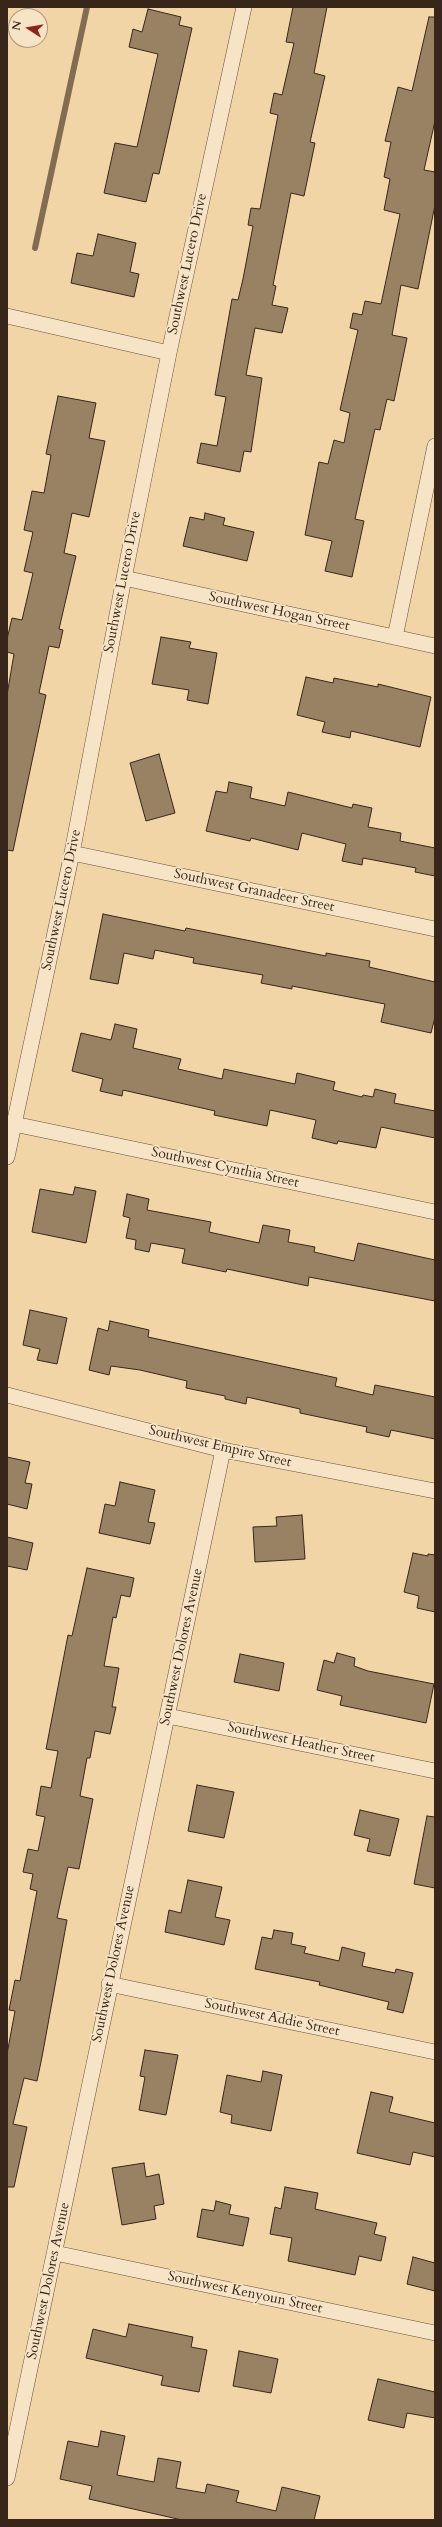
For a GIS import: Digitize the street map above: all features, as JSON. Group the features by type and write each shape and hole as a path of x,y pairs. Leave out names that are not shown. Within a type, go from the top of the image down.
{"street":[{"name":"Southwest Lucero Drive","path":"7,1157 72,853 124,578 169,352 244,7"},
{"path":"7,316 169,352"},
{"path":"395,637 435,446"},
{"name":"Southwest Hogan Street","path":"124,578 435,646"},
{"name":"Southwest Granadeer Street","path":"72,853 435,929"},
{"name":"Southwest Cynthia Street","path":"14,1124 435,1212"},
{"name":"Southwest Empire Street","path":"7,1395 223,1450 435,1491"},
{"name":"Southwest Dolores Avenue","path":"7,2478 55,2253 109,1984 168,1716 223,1450"},
{"name":"Southwest Heather Street","path":"168,1716 435,1770"},
{"name":"Southwest Addie Street","path":"109,1984 435,2052"},
{"name":"Southwest Kenyoun Street","path":"55,2253 435,2333"}],"building":[{"path":"293,7 327,7 314,73 325,76 310,142 315,143 304,196 291,193 273,285 276,286 272,305 288,308 282,333 255,328 246,375 262,378 251,452 244,451 240,472 197,463 201,443 217,446 226,397 215,395 232,299 238,300 243,279 253,226 248,225 251,208 260,209 278,115 270,113 274,93 282,95 294,43 286,42"},
{"path":"148,9 181,17 179,25 192,28 159,174 153,173 146,202 104,193 115,143 137,147 158,54 129,47 133,29 142,32"},
{"path":"429,17 435,17 435,121 424,170 435,172 435,205 418,289 401,285 392,335 407,338 394,401 387,399 380,430 375,429 355,519 364,521 352,577 325,571 332,541 305,535 319,462 328,464 334,440 344,443 350,413 340,410 358,330 350,328 353,313 362,315 365,301 381,304 400,214 384,210 390,179 384,177 391,142 385,141 398,87 412,91"},
{"path":"98,234 136,243 130,272 139,274 134,297 71,283 77,253 93,256"},
{"path":"58,396 96,403 89,438 105,441 89,517 72,513 64,553 76,556 59,629 63,630 59,648 49,646 39,693 46,695 13,851 7,850 7,695 14,654 7,652 7,639 12,618 22,620 33,573 24,571 33,532 24,530 32,491 44,493 51,455 46,454"},
{"path":"205,513 225,518 223,525 254,532 247,561 183,546 190,517 204,520"},
{"path":"161,637 191,642 189,648 217,653 208,704 187,700 189,690 152,684"},
{"path":"306,677 333,683 334,678 378,687 378,684 431,697 420,747 351,731 350,738 322,732 325,722 297,715"},
{"path":"159,754 175,813 146,821 130,763"},
{"path":"229,782 252,787 250,798 285,806 288,792 352,808 353,804 372,808 368,827 401,833 400,841 435,848 435,876 415,872 416,868 363,858 362,865 342,861 346,844 302,833 298,850 251,838 250,841 206,831 216,791 227,793"},
{"path":"103,914 185,931 186,928 326,956 326,953 370,961 369,967 435,982 435,1017 431,1033 381,1022 385,1004 292,986 292,989 261,983 263,975 193,963 194,958 155,950 153,959 124,953 118,984 90,979"},
{"path":"115,1024 137,1029 133,1048 181,1059 178,1069 222,1079 224,1069 295,1084 297,1073 335,1082 333,1090 362,1097 363,1095 373,1097 375,1089 396,1094 394,1103 435,1111 435,1138 381,1127 376,1148 338,1141 337,1144 312,1138 316,1120 270,1110 267,1126 214,1115 215,1111 123,1090 122,1096 100,1091 103,1079 72,1071 81,1033 111,1040"},
{"path":"75,1187 96,1191 86,1243 32,1232 40,1189 73,1195"},
{"path":"127,1194 149,1199 147,1210 211,1222 209,1232 259,1243 263,1225 290,1230 288,1242 315,1247 314,1252 354,1261 358,1243 435,1260 435,1301 309,1277 308,1286 227,1269 226,1272 182,1263 185,1249 151,1243 149,1252 135,1249 136,1240 126,1238 130,1218 123,1216"},
{"path":"30,1310 67,1318 57,1364 37,1360 40,1349 23,1345"},
{"path":"110,1321 149,1330 148,1337 337,1378 335,1386 373,1395 375,1385 435,1397 435,1439 391,1430 389,1437 366,1432 367,1427 300,1413 300,1409 247,1397 246,1404 225,1399 225,1396 186,1388 187,1381 140,1370 111,1366 109,1375 89,1370 98,1328 108,1331"},
{"path":"7,1457 30,1462 25,1483 32,1484 27,1509 7,1504"},
{"path":"120,1482 155,1490 148,1522 155,1523 150,1544 99,1533 105,1504 115,1506"},
{"path":"302,1515 305,1559 255,1562 253,1527 277,1526 276,1517"},
{"path":"7,1537 33,1543 27,1570 7,1566"},
{"path":"413,1553 428,1556 428,1554 435,1555 435,1612 417,1608 419,1596 404,1592"},
{"path":"87,1568 134,1578 130,1597 121,1595 116,1618 113,1617 104,1666 119,1668 112,1707 116,1707 110,1734 95,1731 90,1758 87,1758 80,1796 93,1799 79,1869 68,1867 57,1918 67,1920 42,2057 37,2081 24,2078 13,2124 27,2127 14,2187 7,2187 7,2054 15,2011 9,2010 15,1980 20,1981 37,1891 30,1889 33,1874 23,1872 28,1849 38,1851 45,1817 36,1815 41,1786 51,1788 58,1751 46,1749 68,1635 72,1636"},
{"path":"337,1653 355,1658 354,1666 368,1671 434,1684 426,1723 340,1705 342,1696 317,1690 324,1660 334,1663"},
{"path":"240,1654 284,1663 279,1691 234,1682"},
{"path":"197,1785 234,1792 224,1838 188,1831"},
{"path":"360,1810 399,1819 390,1856 367,1851 370,1839 354,1835"},
{"path":"427,1816 435,1817 435,1888 414,1884"},
{"path":"188,1880 222,1887 215,1917 230,1920 224,1945 165,1932 169,1910 181,1913"},
{"path":"274,1930 293,1933 291,1944 306,1947 304,1953 339,1961 342,1947 365,1953 362,1966 395,1973 396,1969 413,1973 403,2013 387,2009 389,2002 319,1985 320,1982 255,1969 262,1937 272,1939"},
{"path":"145,2050 178,2055 166,2115 139,2110 145,2077 140,2076"},
{"path":"263,2071 282,2075 271,2131 231,2123 232,2115 220,2112 227,2075 261,2082"},
{"path":"371,2092 393,2097 389,2112 435,2123 435,2157 413,2152 410,2165 357,2153"},
{"path":"144,2163 146,2177 159,2174 164,2204 154,2206 156,2219 122,2225 112,2168"},
{"path":"285,2187 318,2193 315,2209 377,2223 374,2234 386,2237 381,2261 359,2256 355,2275 288,2261 292,2238 270,2234 275,2207 281,2209"},
{"path":"216,2201 231,2205 229,2214 249,2218 243,2246 197,2237 202,2209 214,2211"},
{"path":"413,2257 435,2263 435,2291 407,2284"},
{"path":"129,2324 193,2337 191,2347 207,2350 199,2392 161,2385 163,2376 86,2358 93,2329 126,2337"},
{"path":"239,2351 278,2359 271,2393 233,2386"},
{"path":"378,2379 435,2392 435,2418 407,2413 404,2428 368,2420"},
{"path":"101,2431 125,2436 117,2475 154,2482 158,2458 181,2462 176,2488 205,2493 207,2484 239,2491 236,2502 276,2511 282,2487 320,2496 314,2520 182,2520 89,2499 92,2486 60,2479 68,2441 98,2447"}],"waterway":[{"path":"35,248 87,7"}]}
